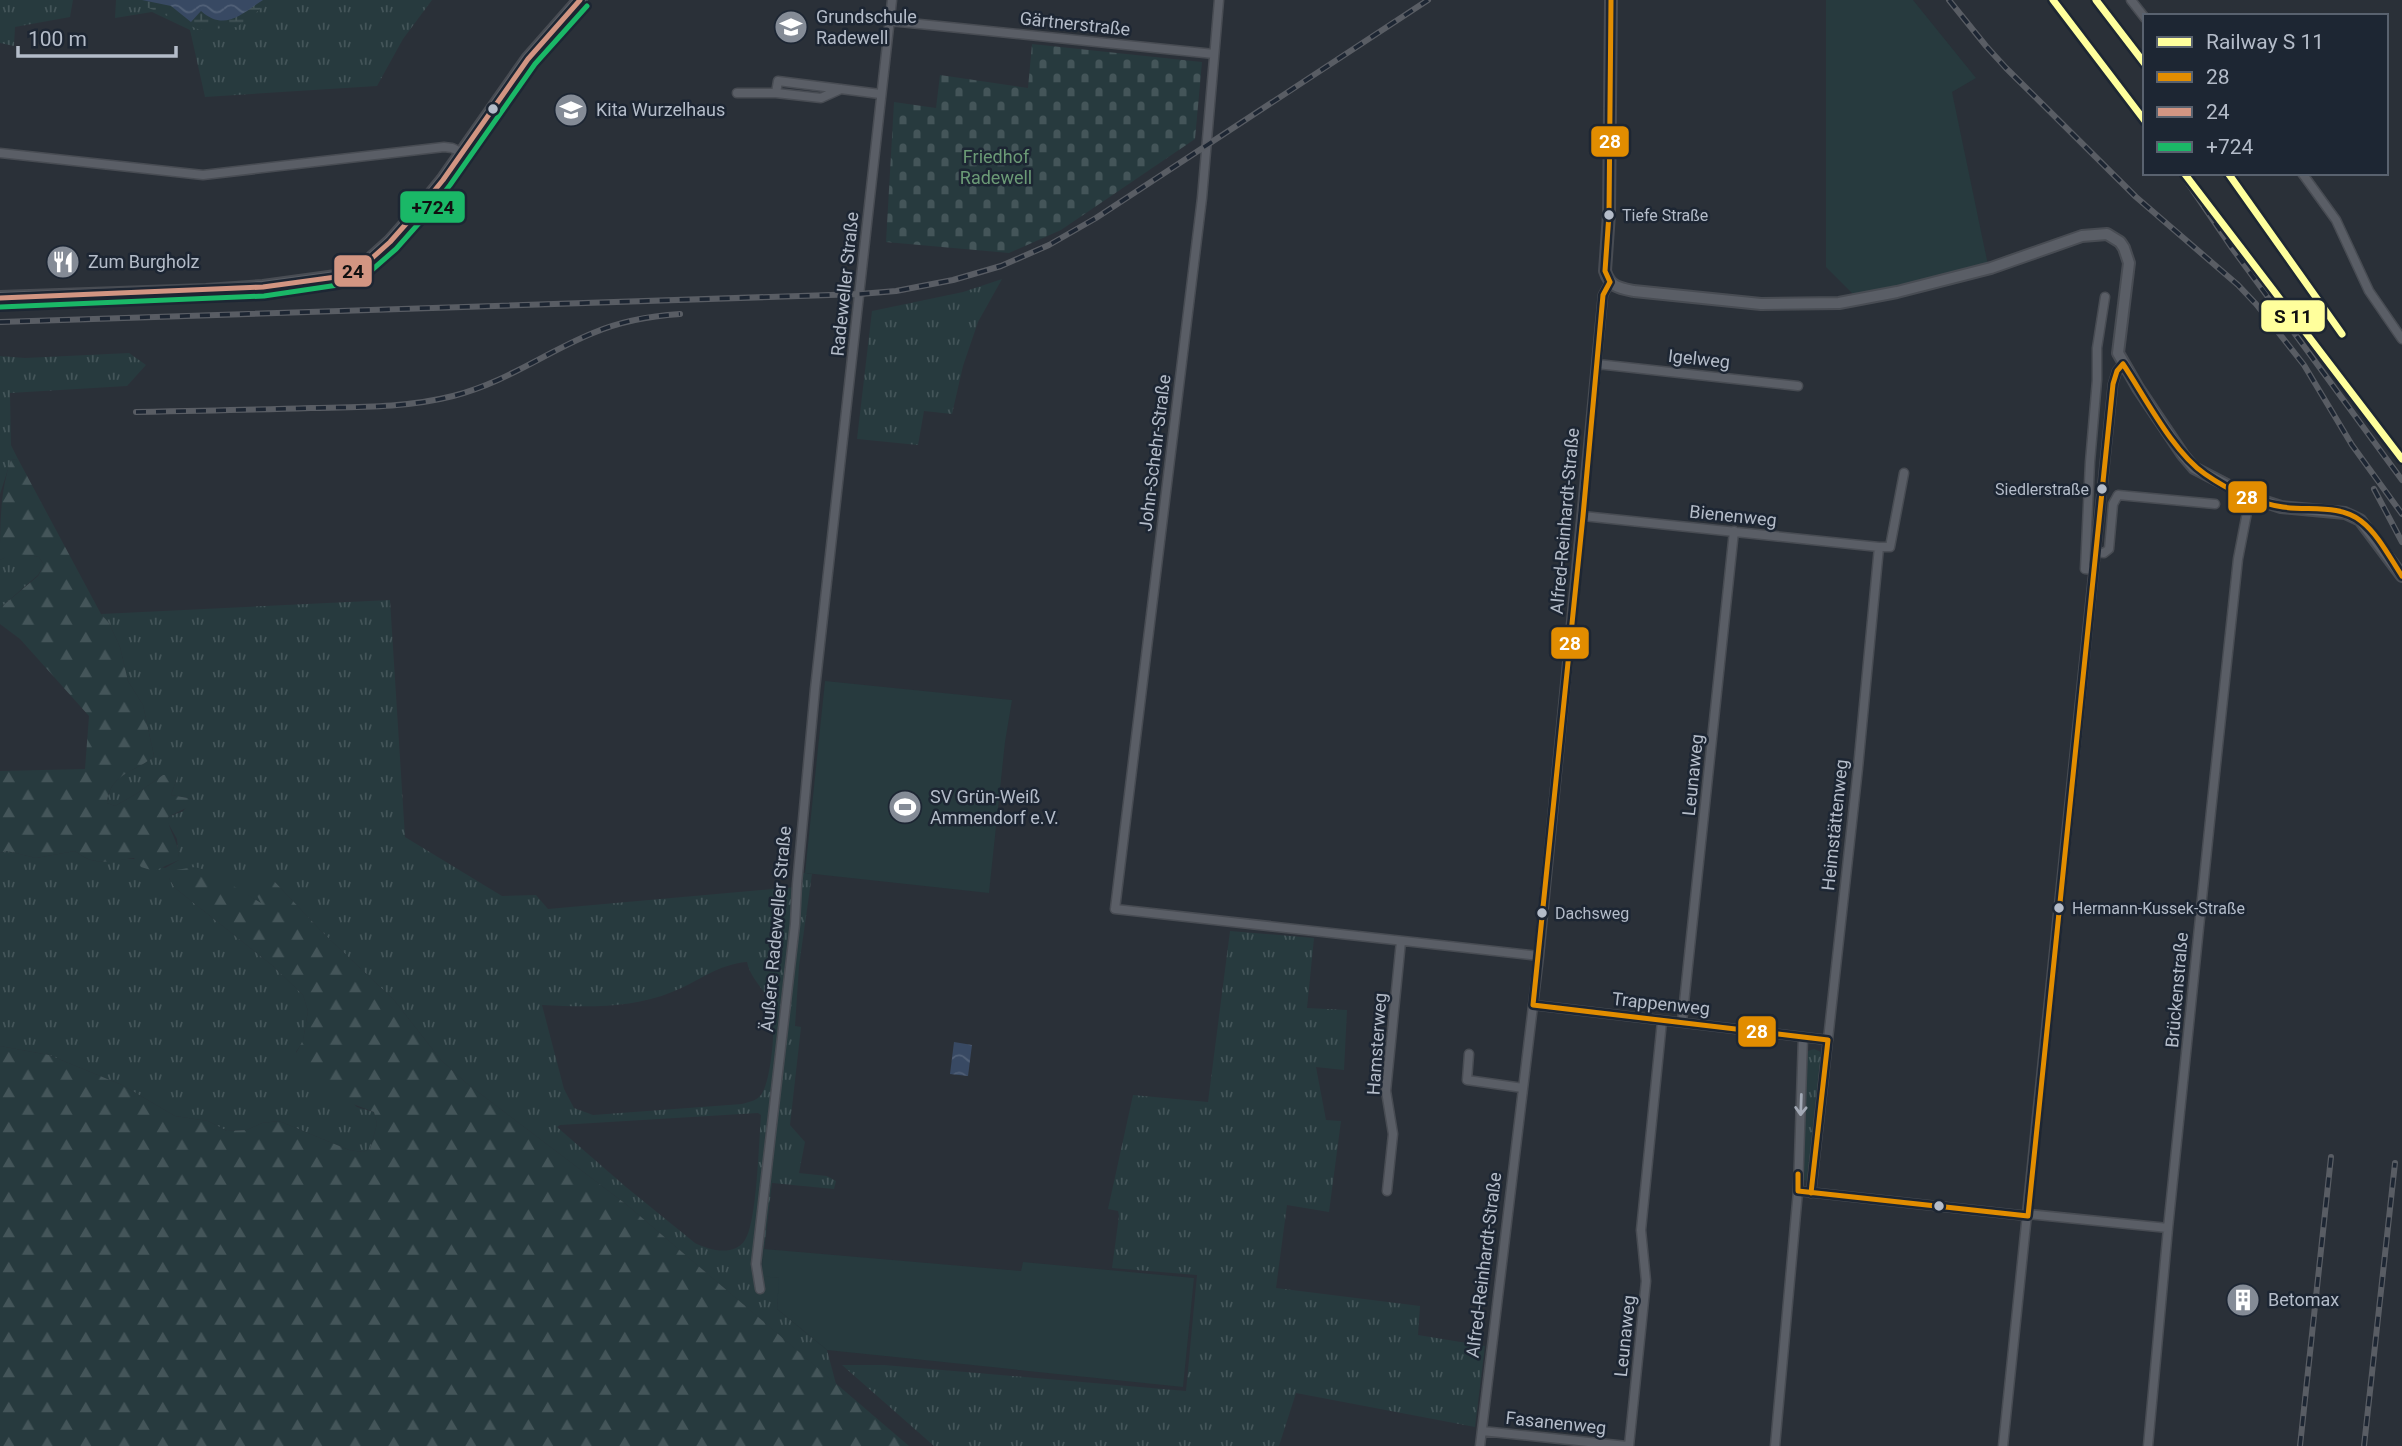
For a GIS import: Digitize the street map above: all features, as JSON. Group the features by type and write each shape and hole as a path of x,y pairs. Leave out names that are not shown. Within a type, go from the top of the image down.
{"main road":[{"path":"0,298 206,291 306,282 350,273 371,261 406,225 463,153 528,60 580,0"}],"street":[{"name":"Radeweller Straße","path":"828,571 892,0"},
{"name":"John-Schehr-Straße","path":"1219,0 1202,198 1115,909 1401,941"},
{"name":"Alfred-Reinhardt-Straße","path":"1480,1446 1539,956 1603,295 1610,282 1605,271 1609,214 1611,0"},
{"path":"2131,0 2143,16"},
{"name":"Gärtnerstraße","path":"890,21 1214,54"},
{"path":"737,93 776,93 778,81 880,94"},
{"path":"0,153 203,175 444,148 463,153"},
{"path":"2303,175 2336,220 2369,291 2402,339"},
{"path":"1610,282 1614,286 1634,291 1761,304 1839,303 1897,292 1991,268 2082,236 2107,234 2120,242 2129,263 2118,353 2194,468 2250,497 2281,506 2345,513 2360,520 2402,576"},
{"path":"2093,569 2085,569 2085,555 2098,380 2097,348 2105,296"},
{"name":"Igelweg","path":"1597,364 1798,386"},
{"path":"2003,1446 2113,384 2117,371 2123,364"},
{"name":"Heimstättenweg","path":"1811,1193 1879,547 1890,547 1903,473"},
{"path":"2095,552 2109,549 2113,505 2118,495 2215,504"},
{"name":"Brückenstraße","path":"2148,1446 2168,1228 2238,559 2250,497"},
{"name":"Bienenweg","path":"1583,516 1879,547"},
{"name":"Leunaweg","path":"1682,1022 1734,531"},
{"name":"Äußere Radeweller Straße","path":"760,1289 755,1265 795,924 807,768 828,571"},
{"path":"1401,941 1539,956"},
{"name":"Hamsterweg","path":"1387,1191 1393,1134 1386,1091 1401,941"},
{"name":"Trappenweg","path":"1533,1005 1828,1040"},
{"name":"Leunaweg","path":"1628,1446 1646,1281 1641,1230 1662,1021"},
{"path":"1775,1446 1798,1191 1803,1037"},
{"path":"1469,1054 1467,1080 1523,1088"},
{"path":"1798,1191 2168,1228"},
{"name":"Fasanenweg","path":"1482,1431 1628,1446"}],"green space":[{"path":"0,0 73,0 70,17 15,27 14,46 0,43"},
{"path":"116,0 432,0 403,39 377,86 205,97 190,30 152,12 115,18"},
{"path":"123,0 272,0 237,27 200,30 144,6 132,8"},
{"path":"1826,0 1913,0 1976,78 1952,92 1988,265 1856,297 1826,267"},
{"name":"Friedhof Radewell","path":"1032,44 1202,62 1195,139 1061,230 1009,253 886,242 894,102 936,108 940,75 1028,88"},
{"path":"1002,279 978,322 963,366 952,414 924,411 918,445 857,439 872,311 963,292"},
{"path":"129,353 146,365 127,386 10,393 11,445 18,459 11,460 0,494 0,356 25,358"},
{"path":"18,459 101,614 109,623 120,647 128,681 143,705 154,756 118,779 109,793 107,803 115,806 163,775 178,775 171,795 193,799 190,806 168,817 179,860 154,871 141,867 134,858 96,861 75,851 36,858 7,851 0,853 0,771 85,769 89,716 20,639 0,624 0,608 38,576 44,565 39,557 28,555 14,555 0,560 5,484 11,460"},
{"path":"9,555 39,557 44,565 38,575 0,608 0,560"},
{"path":"390,600 405,837 502,896 536,895 548,909 796,887 798,872 812,874 799,966 795,1026 801,1027 790,1125 805,1142 799,1173 827,1176 836,1181 834,1189 772,1183 761,1275 780,1278 777,1309 827,1350 836,1384 627,1205 465,1082 441,1060 394,1000 325,935 274,881 263,904 238,890 169,878 175,888 273,966 303,995 308,1011 303,1041 296,1052 357,1107 374,1112 377,1124 370,1149 363,1152 349,1150 279,1121 262,1123 247,1130 227,1131 208,1121 175,1116 122,1085 49,1055 0,1046 0,853 7,851 36,858 75,851 96,861 135,859 165,868 179,860 177,839 168,823 168,817 183,811 193,799 171,795 178,775 163,775 115,806 107,803 113,785 119,779 154,756 143,705 128,681 120,647 109,623 101,614","holes":["747,962 770,1003 773,1017 770,1067 765,1088 759,1097 742,1104 593,1115 574,1108 564,1089 542,1005 624,1004 656,998 727,966","758,1113 761,1115 757,1180 749,1231 745,1240 735,1249 721,1251 695,1243 557,1127"]},
{"name":"SV Grün-Weiß Ammendorf e.V.","path":"825,681 1012,700 989,893 805,873"},
{"path":"195,867 209,871 261,903 250,883 251,878 259,873 274,881 325,935 394,1000 441,1060 465,1082 627,1205 909,1446 0,1446 0,1046 49,1055 122,1085 175,1116 208,1121 227,1131 247,1130 262,1123 279,1121 349,1150 363,1152 370,1149 377,1124 374,1112 334,1097 293,1059 303,1040 308,1011 303,995 273,966 175,888 169,878 176,870"},
{"path":"1230,931 1314,938 1307,1008 1347,1010 1344,1070 1316,1067 1326,1120 1341,1121 1329,1212 1287,1205 1276,1288 1420,1306 1418,1335 1485,1346 1475,1427 1296,1393 1279,1446 934,1446 842,1365 884,1365 1186,1391 1197,1275 1112,1268 1119,1216 1118,1211 1108,1209 1133,1095 1208,1102"},
{"path":"1814,1049 1821,1052 1822,1060 1807,1181 1804,1180 1805,1057 1808,1051"},
{"path":"764,1249 1021,1271 1023,1262 1194,1278 1183,1387 827,1350 777,1309 779,1278 761,1276"}],"water":[{"path":"142,0 263,0 233,19 218,20 201,11 191,22 171,6"},
{"path":"954,1042 972,1045 968,1076 950,1074"}],"railway":[{"path":"0,322 860,294 896,291 953,280 1001,266 1049,245 1096,218 1428,0"},
{"path":"1949,0 2006,68 2136,197 2238,285 2256,304 2304,365 2352,445 2402,514"},
{"path":"2118,86 2143,119"},
{"path":"2182,175 2232,248 2402,480"},
{"path":"136,412 364,407 435,400 491,383 575,341 614,325 680,314"},
{"path":"2374,489 2402,542"},
{"path":"2300,1446 2331,1157"},
{"path":"2364,1446 2395,1163"}],"transit line":[{"name":"24","path":"0,298 263,287 336,277 361,268 390,242 421,207 528,59 580,0"},
{"name":"28","path":"1610,282 1605,271 1609,214 1611,0"},
{"path":"2053,0 2143,118"},
{"path":"2096,0 2143,61"},
{"name":"+724","path":"0,307 264,296 338,285 365,276 396,249 428,213 535,64 587,6"},
{"path":"2186,175 2402,459"},
{"path":"2229,175 2342,334"},
{"name":"28","path":"1533,1005 1603,295 1610,282"},
{"name":"28","path":"2123,364 2171,438 2205,474 2233,490 2263,502 2283,507 2334,510 2352,516 2373,533 2402,576"},
{"name":"28","path":"2028,1216 2113,384 2117,371 2123,364"},
{"name":"28","path":"1533,1005 1828,1040 1811,1193"},
{"name":"28","path":"1798,1174 1798,1191 2028,1216"}],"place":[{"name":"Grundschule Radewell","path":"791,27"},
{"name":"Kita Wurzelhaus","path":"571,110"},
{"name":"Tiefe Straße","path":"1609,215"},
{"name":"Zum Burgholz","path":"63,262"},
{"name":"Siedlerstraße","path":"2102,489"},
{"name":"SV Grün-Weiß Ammendorf e.V.","path":"905,807"},
{"name":"Hermann-Kussek-Straße","path":"2059,908"},
{"name":"Dachsweg","path":"1542,913"},
{"name":"Betomax","path":"2243,1300"}]}
